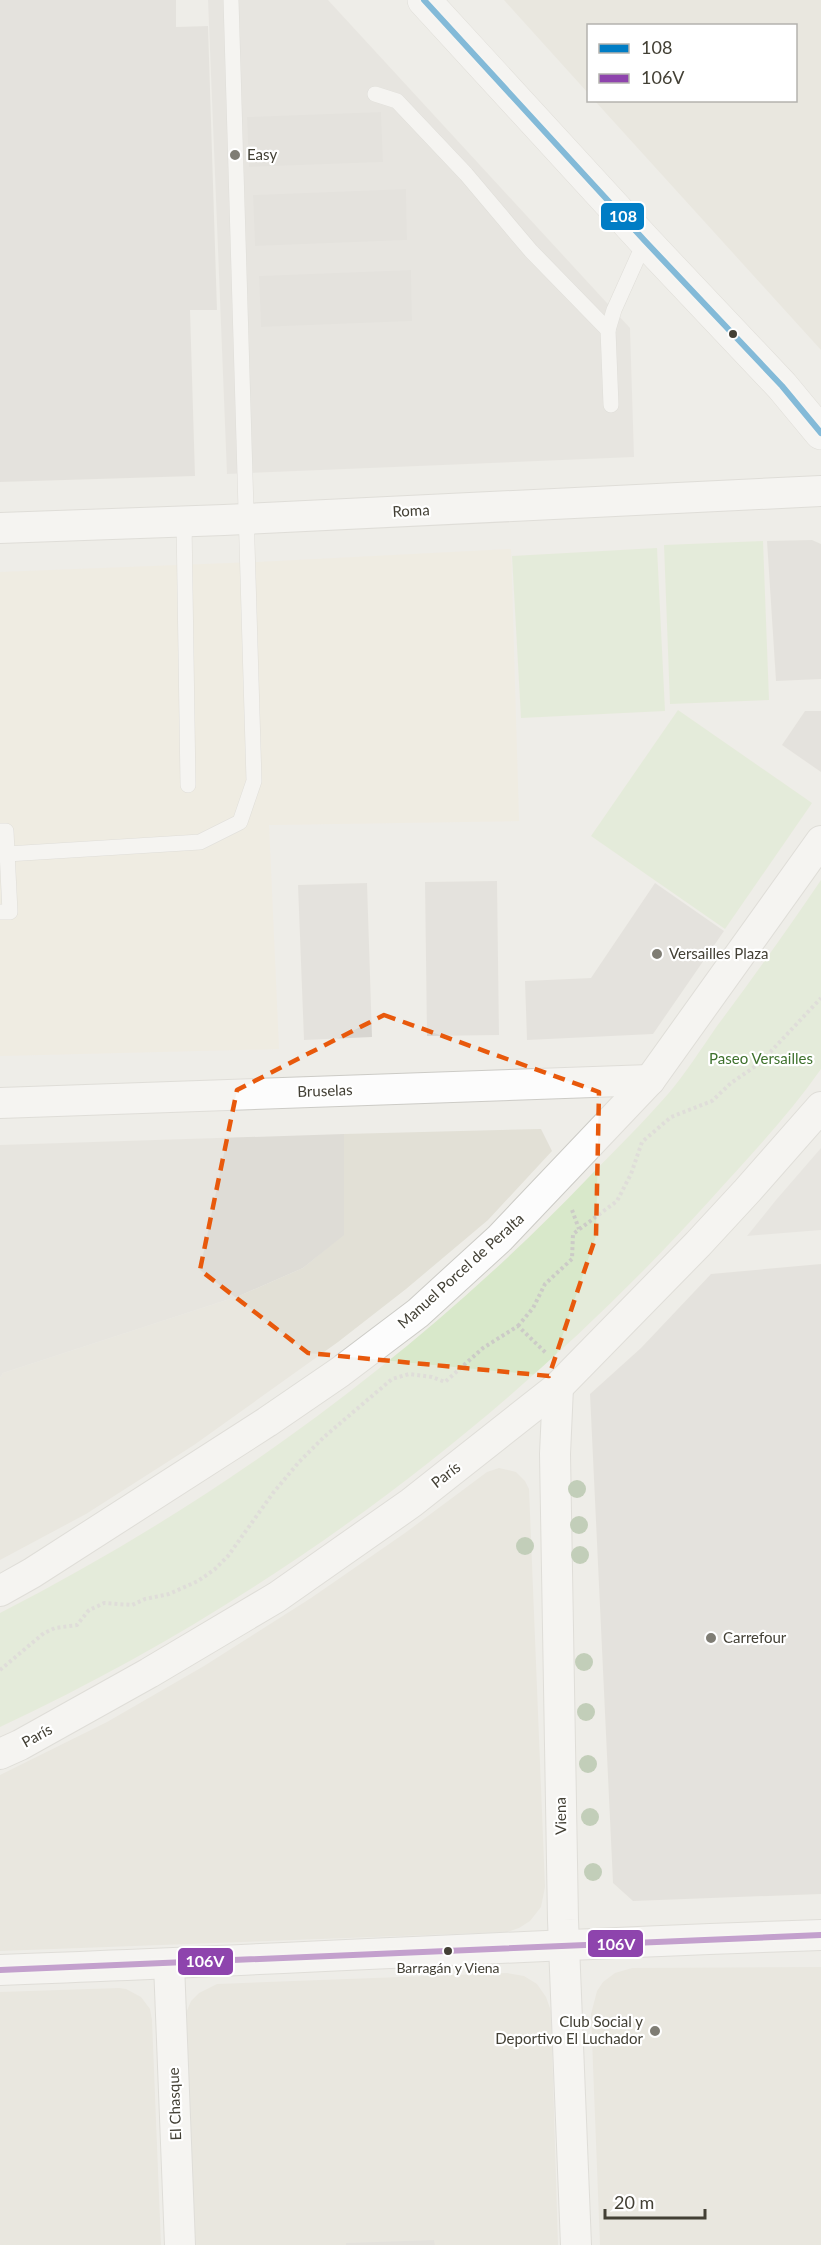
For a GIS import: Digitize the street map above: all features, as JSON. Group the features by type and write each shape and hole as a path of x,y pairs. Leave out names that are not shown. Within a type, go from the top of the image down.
{"street":[{"path":"424,0 645,241 782,386 821,433"},
{"name":"Roma","path":"0,528 247,519 821,491"},
{"name":"Manuel Porcel de Peralta","path":"0,1591 32,1573 267,1422 340,1372 418,1313 500,1238 650,1080 821,841"},
{"name":"Bruselas","path":"0,1103 650,1080"},
{"name":"París","path":"0,1754 21,1745 149,1673 277,1597 411,1503 563,1381 723,1218 821,1107"},
{"name":"Viena","path":"563,1381 555,1454 555,1499 565,1944 576,2245"},
{"path":"0,1970 170,1964 565,1944 821,1935"},
{"name":"El Chasque","path":"170,1964 180,2245"}],"lane":[{"path":"7,854 200,842 240,822 254,780 231,0"},
{"path":"375,94 397,101 466,174 531,251 608,330"},
{"path":"611,405 608,330 614,310 645,241"},
{"path":"184,521 188,785"},
{"path":"0,831 6,831 9,912 0,912"}],"path":[{"path":"0,1670 44,1633 54,1628 77,1625 89,1610 104,1603 132,1605 145,1599 169,1594 198,1581 228,1556 273,1493 299,1462 324,1437 392,1379 409,1374 432,1377 446,1382 483,1348 518,1326 533,1308 545,1284 572,1259 573,1234 617,1201 631,1174 642,1142 671,1117 712,1101 731,1083 760,1063 821,998"},
{"path":"518,1326 563,1381"}],"highlighted area":[{"path":"384,1015 599,1092 596,1236 549,1376 308,1353 200,1270 237,1090"}],"shaded area":[{"path":"208,0 328,0 630,328 634,457 227,474"},
{"path":"504,0 821,0 821,350 596,102 797,102 797,24 587,24 587,92"},
{"path":"511,549 519,821 269,825 279,1049 0,1056 0,572"},
{"path":"541,1129 552,1151 488,1220 406,1289 338,1342 194,1445 86,1514 0,1560 0,1378 3,1373 239,1296 303,1268 344,1234 344,1134"},
{"path":"344,1134 344,1235 303,1268 239,1296 3,1373 0,1378 0,1145"},
{"path":"821,1148 821,1230 747,1236 776,1200"},
{"path":"499,1468 516,1472 529,1489 545,1887 541,1907 530,1921 507,1932 0,1951 0,1775 107,1722 204,1666 311,1598 405,1533 487,1472"},
{"path":"821,1967 821,2245 600,2245 591,2014 597,1991 603,1982 615,1973 632,1968"},
{"path":"507,1973 524,1976 537,1984 546,1997 551,2011 558,2245 192,2245 186,2013 191,2001 199,1993 217,1984"},
{"path":"119,1988 141,1997 150,2009 152,2020 161,2245 0,2245 0,1992"}],"green space":[{"path":"763,541 769,700 670,704 664,545"},
{"path":"657,548 665,711 521,718 512,556"},
{"path":"678,710 812,803 725,929 591,836"},
{"name":"Paseo Versailles","path":"821,880 821,1069 754,1152 634,1280 554,1357 469,1430 381,1499 290,1563 196,1623 99,1677 0,1727 0,1613 81,1570 160,1523 237,1473 312,1420 454,1305 522,1244 668,1094"}],"building":[{"path":"0,0 176,0 176,27 208,26 217,310 190,310 195,476 0,482"},
{"path":"381,112 383,162 249,167 247,117"},
{"path":"406,189 407,240 255,246 253,195"},
{"path":"411,270 412,321 261,327 259,276"},
{"path":"812,540 821,544 821,679 776,681 767,541"},
{"path":"805,711 821,711 821,772 782,745"},
{"path":"497,881 499,1035 427,1036 425,882"},
{"path":"367,883 372,1037 304,1040 298,885"},
{"name":"Versailles Plaza","path":"655,883 724,931 653,1034 527,1040 525,981 591,978"},
{"name":"Carrefour","path":"821,1264 821,1894 633,1901 613,1883 590,1394 641,1348 711,1274"},
{"path":"434,2240 435,2245 346,2245 346,2243"}],"transit line":[{"name":"108","path":"424,0 645,241 782,386 821,433"},
{"name":"106V","path":"0,1970 821,1935"}],"place":[{"name":"Easy","path":"235,155"},
{"name":"Versailles Plaza","path":"657,954"},
{"name":"Carrefour","path":"711,1638"},
{"name":"Barragán y Viena","path":"448,1951"},
{"name":"Club Social y Deportivo El Luchador","path":"655,2031"}]}
